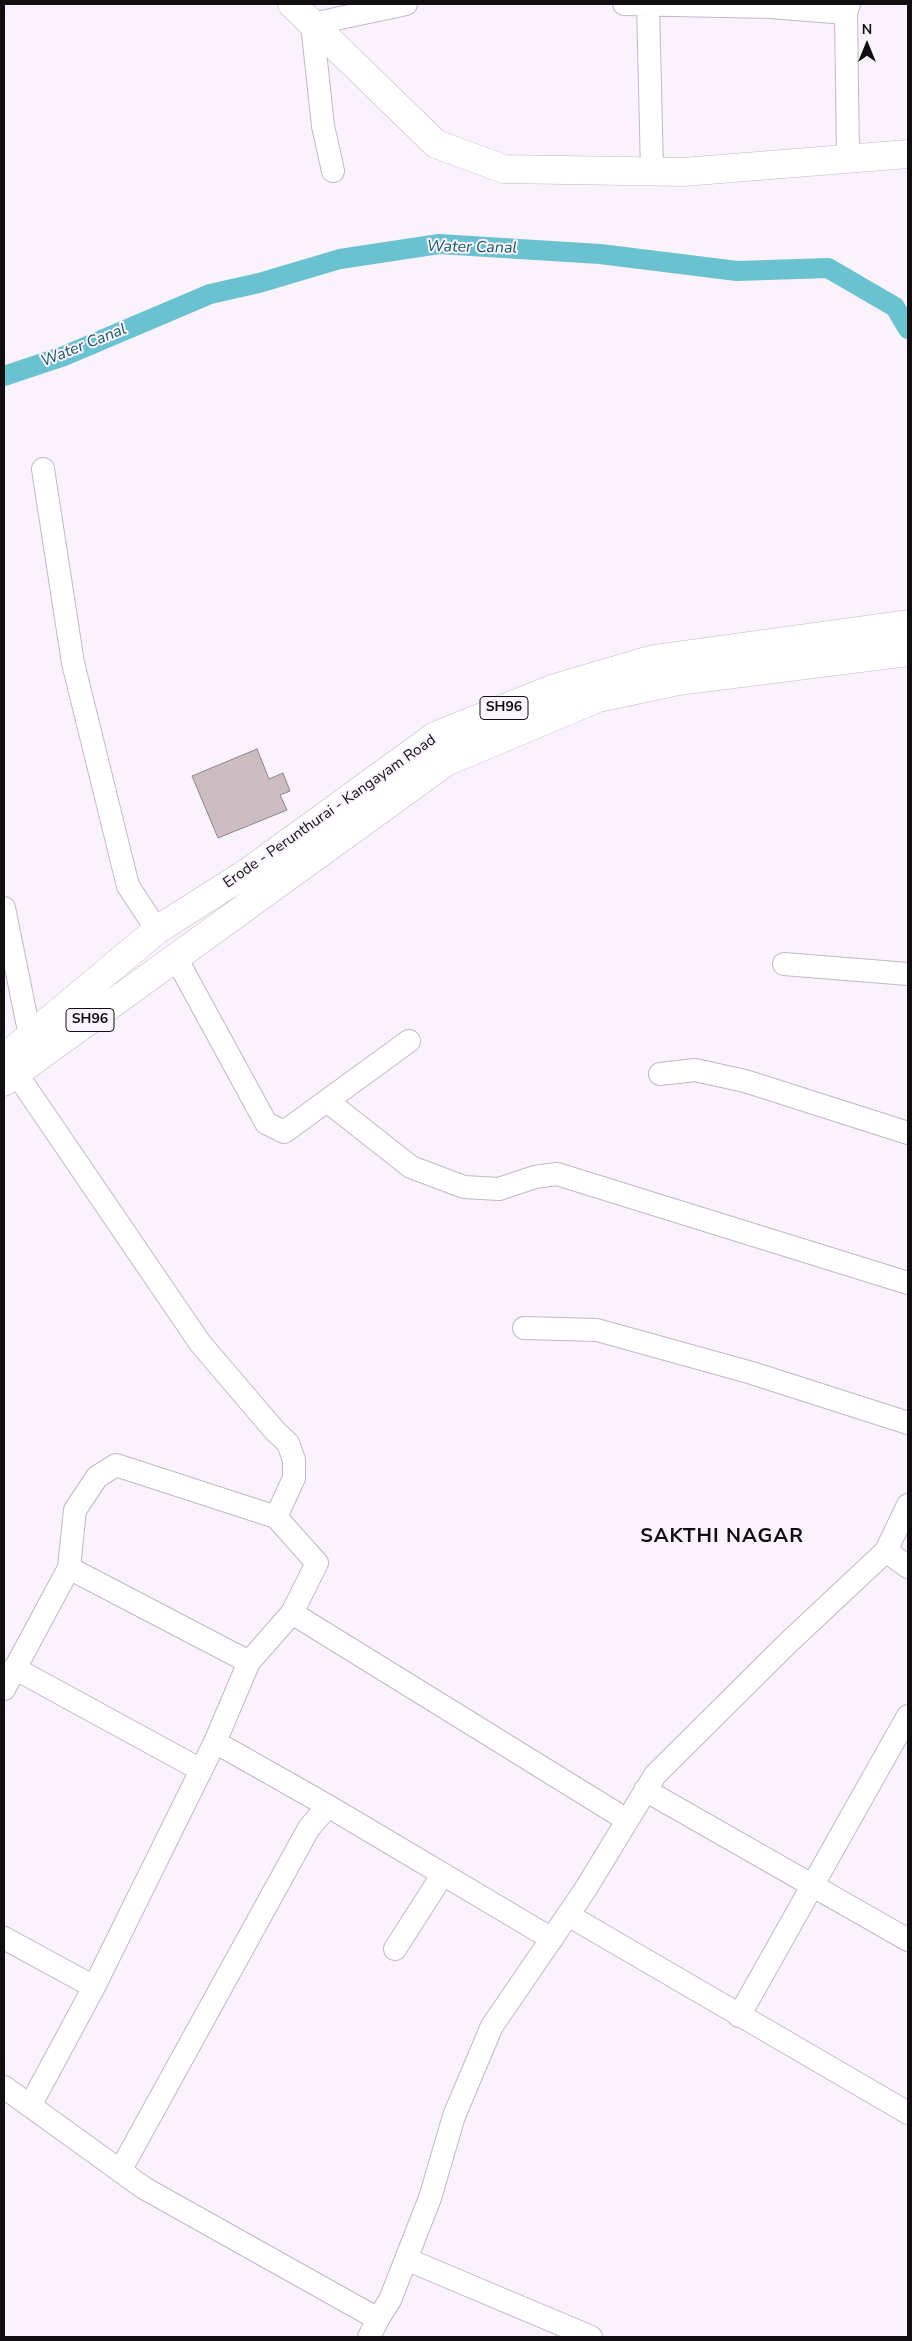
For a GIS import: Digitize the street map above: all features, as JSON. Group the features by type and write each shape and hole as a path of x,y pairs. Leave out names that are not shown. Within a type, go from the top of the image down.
{"main road":[{"path":"292,4 436,144 504,169 683,172 908,154"},
{"name":"Erode - Perunthurai - Kangayam Road","path":"8,1071 30,1036 157,930 248,872 435,736 555,688 654,659 908,624"},
{"name":"Erode - Perunthurai - Kangayam Road","path":"8,1071 176,958 446,762 598,698 678,681 908,652"},
{"path":"465,724 475,750"}],"street":[{"path":"333,171 323,126 312,24 406,4"},
{"path":"624,4 848,9 848,159"},
{"path":"648,4 652,171"},
{"path":"42,469 73,663 128,886 157,930"},
{"path":"4,908 30,1036"},
{"path":"176,958 266,1123 284,1132 409,1041"},
{"path":"784,964 908,974"},
{"path":"660,1074 695,1070 744,1081 908,1133"},
{"path":"8,1071 200,1343 275,1432 288,1443 294,1460 294,1478 276,1517"},
{"path":"327,1100 410,1168 464,1187 499,1189 535,1177 557,1174 908,1283"},
{"path":"524,1328 597,1330 752,1373 908,1423"},
{"path":"4,1689 69,1568 75,1510 97,1477 116,1465 276,1517 316,1563 292,1612 249,1662 201,1770 94,1987 30,2106"},
{"path":"4,2087 144,2188 374,2328 390,2300 430,2198 454,2116 492,2026 568,1915 645,1790 662,1768 886,1551 908,1505"},
{"path":"886,1551 908,1567"},
{"path":"69,1568 249,1662"},
{"path":"292,1612 628,1820"},
{"path":"14,1668 201,1770"},
{"path":"739,2016 908,1716"},
{"path":"214,1742 328,1806 552,1939"},
{"path":"645,1790 908,1940"},
{"path":"120,2171 309,1828 328,1806"},
{"path":"395,1949 443,1874"},
{"path":"568,1915 908,2114"},
{"path":"4,1938 94,1987"},
{"path":"406,2259 591,2337"}],"building":[{"path":"257,749 269,779 283,773 290,791 280,795 287,810 218,838 192,776"}],"waterway":[{"name":"Water Canal","path":"4,376 64,356 210,294 259,283 340,259 439,244 600,254 737,271 828,268 895,307 908,329"}],"district":[{"name":"SAKTHI NAGAR","path":"722,1537"}]}
